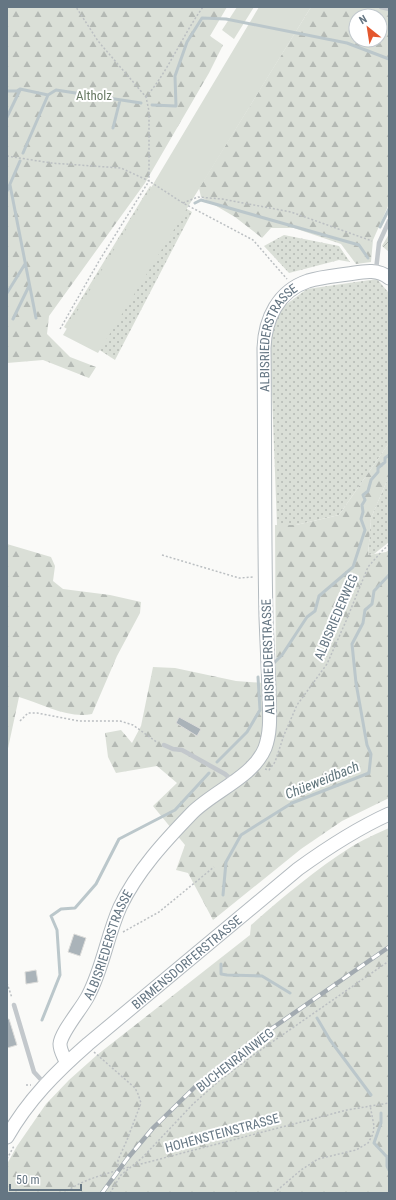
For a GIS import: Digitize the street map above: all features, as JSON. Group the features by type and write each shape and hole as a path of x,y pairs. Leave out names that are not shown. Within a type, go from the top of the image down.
{"main road":[{"name":"ALBISRIEDERSTRASSE","path":"66,1062 61,1048 61,1038 88,996 98,974 120,909 130,889 146,865 197,809 253,766 263,751 270,726 266,576 264,348 265,333 269,318 283,297 301,284 320,278 365,272 382,273 389,278"},
{"name":"BIRMENSDORFERSTRASSE","path":"11,1141 21,1114 45,1084 66,1062 298,869 354,831 389,814"}],"lane":[{"path":"381,7 389,9"},
{"path":"376,272 379,243 389,221"},
{"path":"164,745 172,749 182,750 225,774 234,782"},
{"path":"14,1005 34,1072 45,1084"}],"path":[{"path":"60,329 99,261 149,181 149,111 146,97 98,41 76,7"},
{"path":"146,97 168,66 203,7"},
{"path":"7,156 51,162 121,168 149,181 184,203 253,240 287,279"},
{"path":"184,203 198,197 222,199 291,212 379,243"},
{"name":"ALBISRIEDERWEG","path":"253,766 269,770 275,762 284,735 297,705 327,664 368,567 389,545"},
{"path":"162,555 239,578 266,576"},
{"path":"20,721 28,713 36,713 79,721 120,721 133,725 154,741 164,745"},
{"path":"112,933 121,933 159,912 214,867"},
{"name":"BUCHENRAINWEG","path":"110,1193 121,1175 142,1158 193,1104 219,1081 252,1056 389,961"},
{"path":"7,983 14,1005"},
{"path":"91,1057 95,1053 135,1088 141,1103 118,1160 118,1170"},
{"name":"HOHENSTEINSTRASSE","path":"64,1193 73,1186 89,1178 347,1110 389,1103"},
{"path":"274,1193 300,1170 318,1159 356,1150 368,1142 373,1134 374,1126 370,1105"},
{"path":"7,1159 11,1141"}],"green space":[{"name":"Altholz","path":"7,7 227,7 210,36 223,45 209,73 145,183 49,316 47,334 70,357 96,367 89,378 43,360 7,363"},
{"path":"237,7 254,7 234,39 222,30"},
{"path":"259,7 311,7 98,353 63,335"},
{"path":"311,7 389,7 389,204 373,240 371,262 356,264 341,244 294,228 271,228 262,238 235,217 201,197 199,188"},
{"path":"150,186 192,212 115,360 64,327"},
{"path":"389,234 389,252 382,246"},
{"path":"284,235 339,246 350,262 339,260 289,273 264,246"},
{"path":"377,279 388,292 389,443 339,515 296,525 277,525 270,342 280,309 307,289"},
{"path":"389,443 389,476 371,518 368,555 386,552 389,550 389,798 342,821 301,849 213,920 188,873 176,870 185,845 153,806 177,783 157,766 116,773 108,757 105,733 121,730 132,743 141,726 153,667 175,668 236,681 276,684 275,525 296,525 339,515"},
{"path":"389,476 389,542 374,554 368,555 371,518"},
{"path":"7,544 51,557 55,566 53,581 63,589 110,595 141,602 140,613 117,656 92,714 83,715 65,713 19,697 7,753"},
{"path":"389,828 389,1193 7,1193 7,1164 17,1146 46,1104 69,1080 97,1055 250,935 251,925 300,884 351,847 364,839"}],"building":[{"path":"179,717 201,729 197,736 176,723"},
{"path":"74,934 86,938 80,956 68,952"},
{"path":"36,970 38,982 26,984 25,972"},
{"path":"7,1019 9,1019 17,1045 7,1048"}],"waterway":[{"path":"152,105 176,106 175,76 187,42 202,18 226,19 347,43 389,59"},
{"path":"7,91 17,91 20,89 48,95 56,90 141,103"},
{"path":"7,117 20,90"},
{"path":"23,153 48,95"},
{"path":"113,128 120,100"},
{"path":"7,191 20,161"},
{"path":"10,185 36,318"},
{"path":"195,203 201,200 359,245 368,258"},
{"path":"380,227 389,209"},
{"path":"7,293 25,264"},
{"path":"13,319 29,286"},
{"path":"274,663 282,655 307,617 315,611 319,596 353,567 365,530 361,519 363,512 362,505 365,500 363,495 368,491 371,480 378,472 378,468 385,462 385,458 389,455"},
{"name":"Chüeweidbach","path":"223,895 226,862 241,835 292,803 369,773 371,754 367,745 356,683 352,644 363,623 365,610 372,604 374,591 389,575"},
{"path":"217,762 247,732 260,710 258,677"},
{"path":"42,1020 60,975 57,930 51,916 61,909 75,908 96,884 119,839 175,810 209,773"},
{"path":"221,964 221,974 262,976 290,993"},
{"path":"317,1018 330,1040 371,1095"},
{"path":"381,1113 381,1123 374,1143 387,1157 387,1166 389,1170"}],"railway":[{"path":"102,1193 127,1159 153,1128 197,1085 238,1052 389,947"}]}
